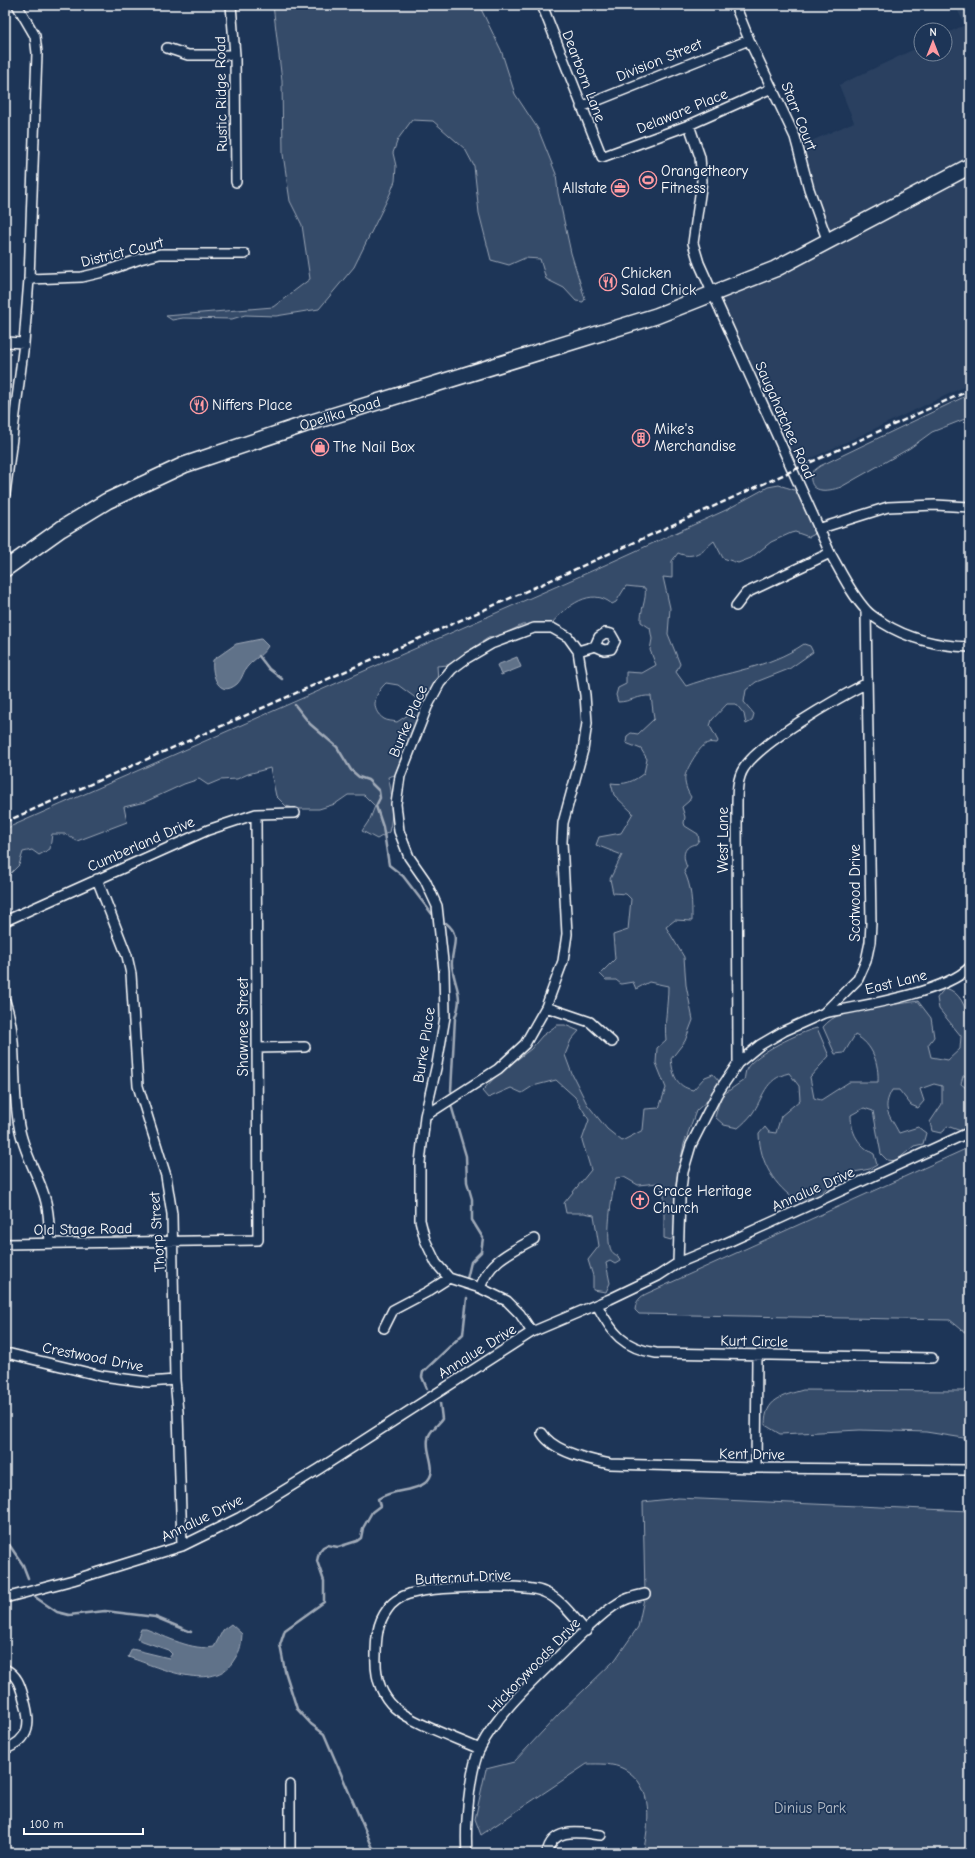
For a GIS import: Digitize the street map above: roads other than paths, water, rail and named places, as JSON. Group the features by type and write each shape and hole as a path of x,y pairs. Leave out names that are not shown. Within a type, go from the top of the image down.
{"main road":[{"name":"Opelika Road","path":"5,564 108,502 184,465 306,424 620,328 713,295 775,269 970,166"}],"street":[{"path":"5,494 24,344 29,279 37,53 35,36 17,5"},
{"name":"Rustic Ridge Road","path":"231,5 235,55 236,182"},
{"name":"Dearborn Lane","path":"542,5 602,158"},
{"name":"Starr Court","path":"735,5 749,40 795,137 809,189 828,242"},
{"name":"Division Street","path":"581,107 749,40"},
{"path":"167,48 188,55 235,55"},
{"name":"Delaware Place","path":"602,158 689,125 772,88"},
{"name":"Saugahatchee Road","path":"689,125 700,157 702,181 693,243 699,263 830,553 854,595 866,611 891,628 912,638 933,644 970,647"},
{"name":"District Court","path":"29,279 82,277 160,254 245,254"},
{"path":"5,342 24,344"},
{"path":"818,529 888,507 935,505 970,507"},
{"path":"736,606 746,593 830,553"},
{"name":"Scotwood Drive","path":"678,1263 680,1199 683,1172 691,1145 717,1094 738,1063 760,1045 784,1031 824,1013 858,979 866,961 870,942 866,611"},
{"name":"Burke Place","path":"424,1116 498,1069 512,1058 525,1044 546,1007 563,962 567,934 562,823 583,750 586,732 585,695 578,651 568,637 560,632 544,627 534,628 491,644 452,669 440,683 427,707 400,776 396,804 398,831 409,857 425,880 437,906 444,971 445,1017 437,1064 424,1116 420,1163 420,1220 425,1240 436,1263 449,1278"},
{"path":"578,651 595,646"},
{"name":"West Lane","path":"738,1063 737,806 738,787 744,769 755,754 786,732 867,683"},
{"name":"Cumberland Drive","path":"5,921 208,830 256,814 295,812"},
{"name":"Shawnee Street","path":"256,814 258,1240"},
{"name":"Thorp Street","path":"96,879 127,956 131,974 138,1086 166,1176 172,1214 175,1380 178,1412 182,1546"},
{"name":"East Lane","path":"824,1013 890,999 943,984 970,967"},
{"path":"5,1001 14,1040 18,1123 28,1160 44,1193 48,1210 50,1243"},
{"path":"546,1007 590,1022 612,1042"},
{"path":"257,1048 305,1047"},
{"name":"Annalue Drive","path":"5,1598 88,1575 182,1546 239,1518 319,1469 532,1332 597,1305 658,1276 678,1263 746,1234 970,1132"},
{"path":"480,1288 490,1267 505,1255 534,1239"},
{"name":"Old Stage Road","path":"5,1244 258,1240"},
{"path":"384,1328 393,1310 427,1292 449,1278 480,1288 507,1301 520,1314 532,1332"},
{"name":"Kurt Circle","path":"597,1305 606,1321 617,1335 632,1347 642,1351 656,1353 757,1356 932,1358"},
{"name":"Crestwood Drive","path":"5,1356 11,1354 102,1376 148,1382 175,1380"},
{"path":"756,1468 757,1356"},
{"name":"Kent Drive","path":"542,1433 550,1444 591,1460 610,1464 756,1468 970,1470"},
{"name":"Butternut Drive","path":"480,1749 420,1722 396,1709 384,1696 377,1679 376,1661 379,1626 386,1610 407,1594 425,1590 510,1587 537,1589 546,1592 560,1602 586,1630"},
{"name":"Hickorywoods Drive","path":"467,1853 466,1822 469,1794 480,1749 501,1716 586,1630 615,1605 634,1596 645,1594"},
{"path":"5,1669 15,1674 20,1684 29,1720 27,1730 21,1740 13,1746 5,1749"},
{"path":"290,1785 290,1853"},
{"path":"547,1853 555,1838 564,1833 574,1832 600,1835"}],"waterway":[{"path":"259,656 269,669 282,679"},
{"path":"295,705 310,724 337,747 351,770 359,777 368,780 379,791 380,798 376,806 383,827 389,865 403,876 432,914"},
{"path":"446,923 451,928 455,938 452,966 459,997 458,1010 455,1018 451,1091"},
{"path":"451,1105 466,1156 467,1182 472,1199 472,1220 483,1238 481,1252 471,1262 467,1279"},
{"path":"427,1389 422,1377 423,1372 463,1334 467,1298"},
{"path":"375,1853 324,1734 311,1724 297,1709 285,1671 280,1645 285,1630 324,1602 324,1581 317,1561 319,1552 323,1547 327,1545 338,1547 357,1541 361,1538 363,1528 372,1512 380,1506 378,1499 390,1494 420,1486 429,1478 432,1468 428,1451 428,1439 432,1431 442,1419 440,1403"},
{"path":"8,1543 23,1565 28,1578"},
{"path":"35,1597 57,1612 69,1615 105,1611 155,1617 191,1632"}],"railway":[{"path":"5,822 558,577 970,390"}],"place":[{"name":"Orangetheory Fitness","path":"648,180"},
{"name":"Allstate","path":"620,188"},
{"name":"Chicken Salad Chick","path":"608,282"},
{"name":"Niffers Place","path":"199,405"},
{"name":"Mike's Merchandise","path":"641,438"},
{"name":"The Nail Box","path":"320,447"},
{"name":"Grace Heritage Church","path":"640,1200"}],"park label":[{"name":"Dinius Park","path":"810,1808"}]}
